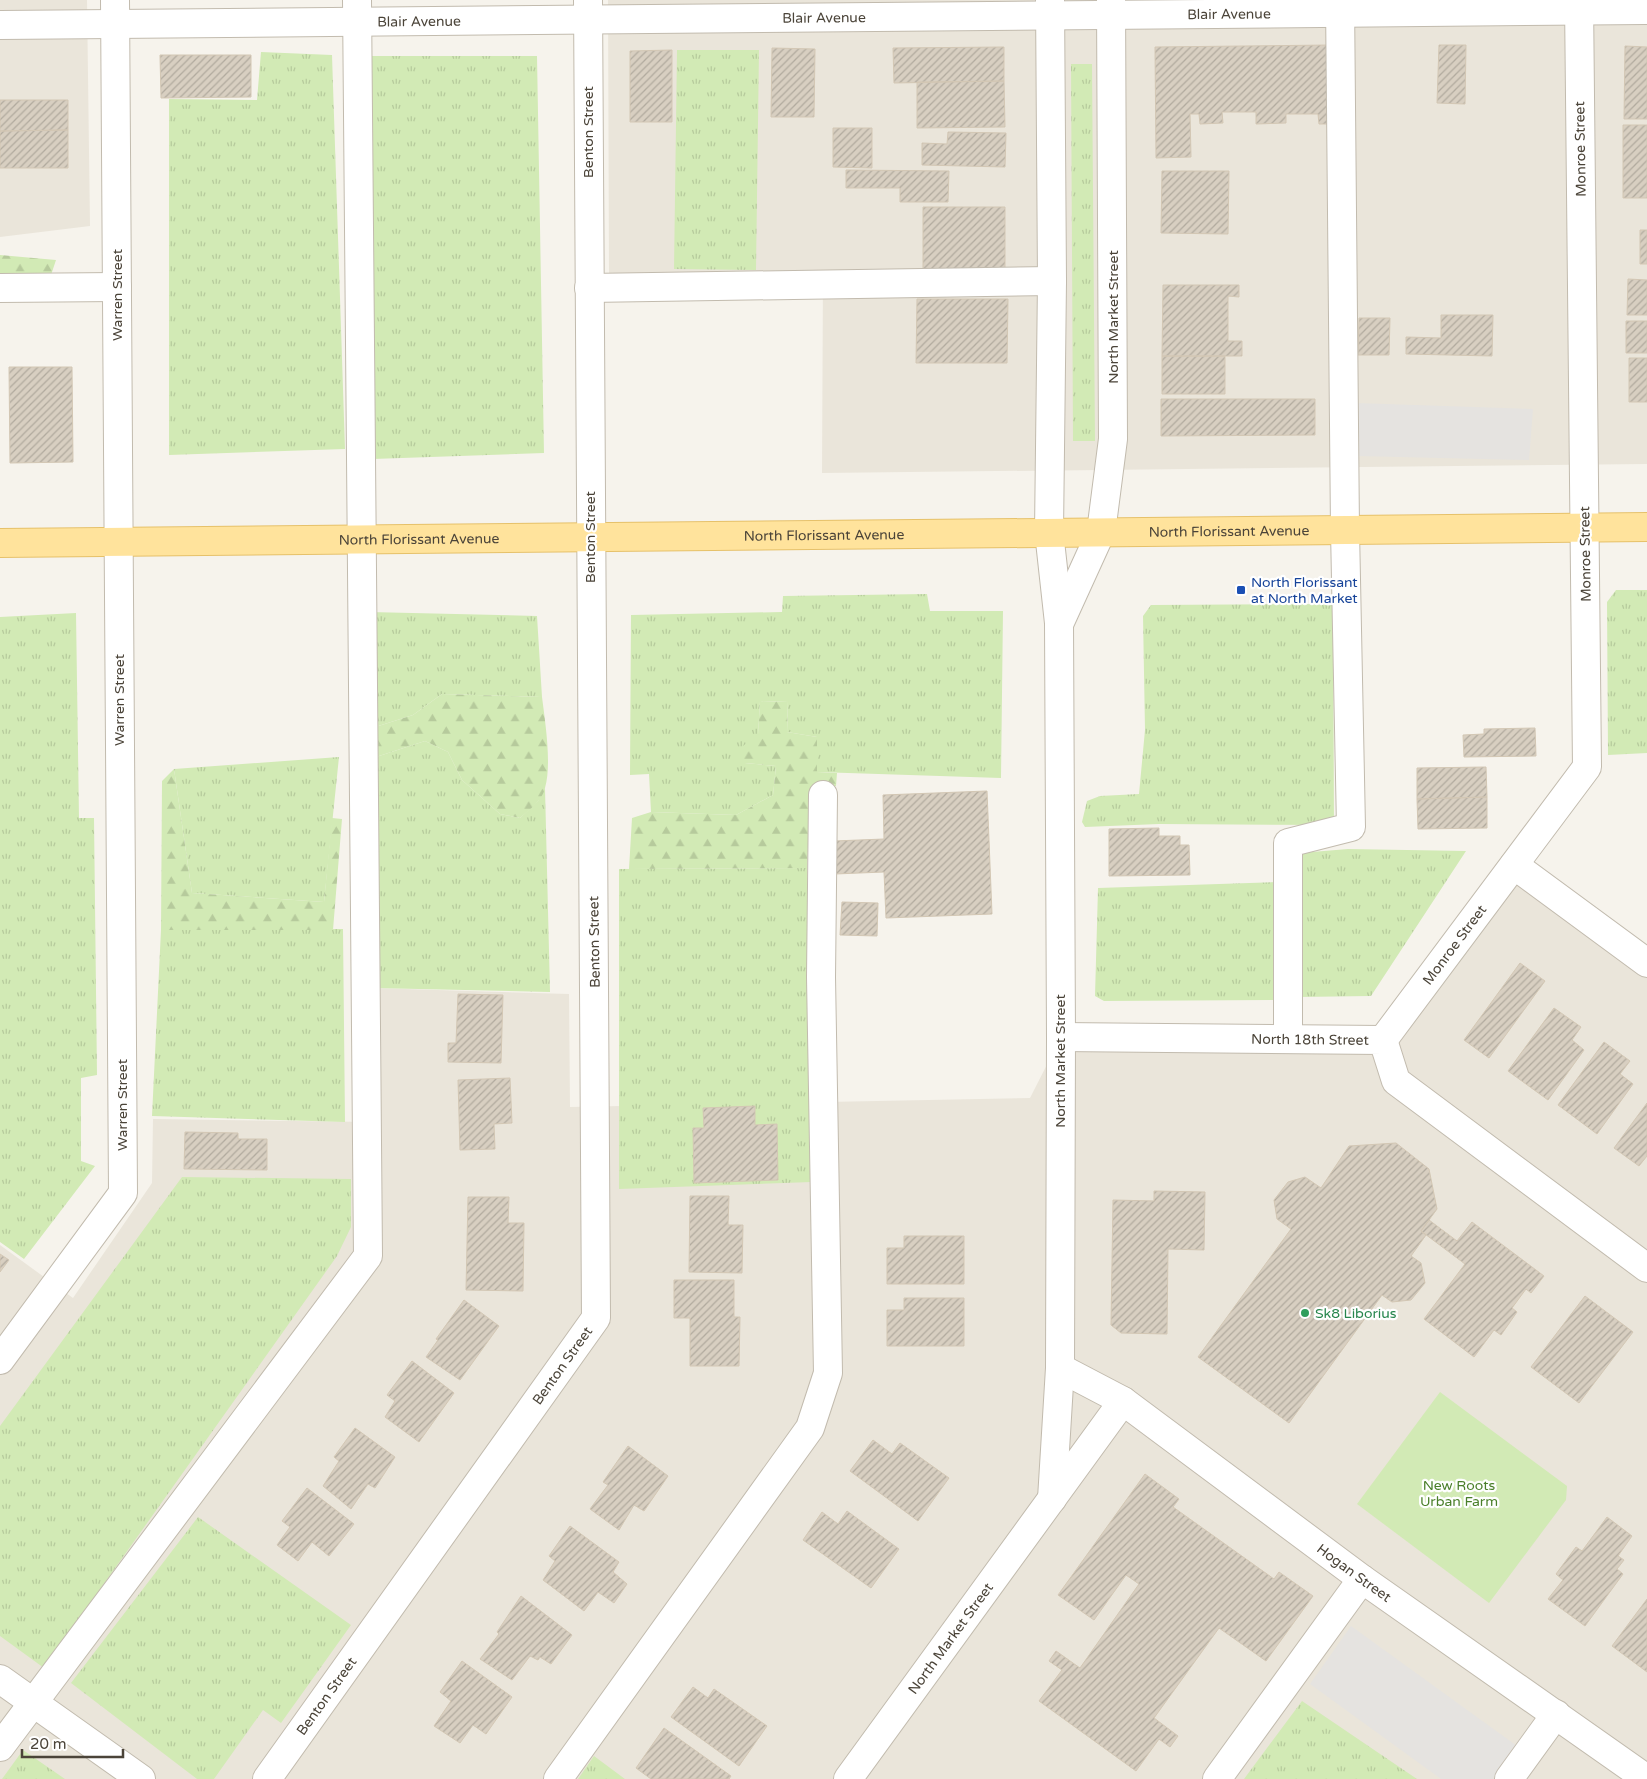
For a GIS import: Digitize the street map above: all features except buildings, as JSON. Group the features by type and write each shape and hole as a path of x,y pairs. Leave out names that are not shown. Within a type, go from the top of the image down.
{"main road":[{"name":"North Florissant Avenue","path":"0,543 1647,527"}],"street":[{"name":"Blair Avenue","path":"0,25 115,12 1579,5 1647,10"},
{"name":"Monroe Street","path":"1383,1040 1588,767 1579,5"},
{"path":"1288,1039 1288,843 1351,827 1345,530 1340,6"},
{"name":"North Market Street","path":"1050,8 1052,281 1049,532 1059,624 1061,1037 1060,1368 1052,1499"},
{"name":"North Market Street","path":"1059,624 1101,532 1113,439 1111,8"},
{"name":"Benton Street","path":"267,1779 596,1318 588,10"},
{"path":"0,1747 368,1256 358,11"},
{"name":"Warren Street","path":"0,1360 122,1193 115,12"},
{"path":"589,288 1052,281"},
{"path":"0,288 117,287"},
{"path":"558,1779 810,1428 828,1373 821,977 823,795"},
{"path":"1514,865 1647,963"},
{"name":"North 18th Street","path":"1061,1037 1383,1040 1396,1081 1647,1268"},
{"name":"Hogan Street","path":"1060,1368 1123,1401 1362,1579 1647,1779"},
{"name":"North Market Street","path":"848,1779 1123,1401"},
{"path":"1217,1779 1362,1579"},
{"path":"0,1679 141,1779"},
{"path":"1509,1779 1556,1714"}],"shaded area":[{"path":"0,0 87,0 90,226 0,237"},
{"path":"608,0 1647,0 1647,464 822,473 823,273 609,273"},
{"path":"1355,403 1533,409 1529,460 1357,456"},
{"path":"1514,865 1647,963 1647,1779 0,1779 0,1245 73,1298 152,1183 153,1119 373,1122 373,988 569,994 570,1107 1030,1098 1061,1037 1383,1040"},
{"path":"1351,1626 1517,1746 1493,1779 1441,1779 1310,1684"}],"green space":[{"path":"677,50 759,50 756,270 674,269"},
{"path":"261,52 332,55 345,449 169,455 169,99 257,100"},
{"path":"368,56 537,56 544,453 373,459"},
{"path":"1071,64 1092,64 1095,441 1073,441"},
{"path":"0,255 56,260 48,284 0,282"},
{"path":"1616,590 1647,590 1647,753 1608,755 1607,602"},
{"path":"927,594 930,611 1003,611 1001,778 817,772 817,737 787,732 788,701 760,702 758,735 745,763 776,766 773,795 736,815 651,812 649,774 630,775 631,615 782,612 783,596"},
{"path":"1333,604 1334,825 1159,824 1085,827 1082,822 1087,801 1100,796 1139,794 1145,730 1143,616 1151,605"},
{"path":"369,612 537,616 542,697 442,694 413,715 369,729"},
{"path":"76,613 79,818 94,818 97,1075 81,1078 81,1161 95,1166 24,1259 0,1242 0,617"},
{"path":"442,694 542,697 547,742 547,778 541,797 520,818 500,814 462,780 448,752 425,741 376,757 369,729 413,715"},
{"path":"788,701 787,732 817,737 817,772 837,773 836,786 815,787 810,801 807,868 629,869 632,818 651,812 736,815 773,795 776,766 745,763 738,750 758,734 760,702"},
{"path":"425,741 448,752 462,780 500,814 520,818 538,801 545,788 550,992 373,988 376,757"},
{"path":"339,757 324,902 192,893 174,769"},
{"path":"174,769 192,893 324,902 332,818 342,819 333,930 161,930 162,781"},
{"path":"1348,849 1466,851 1371,996 1298,997 1300,853"},
{"path":"807,868 812,1182 619,1189 619,869"},
{"path":"1278,882 1279,1000 1104,1001 1095,996 1098,888"},
{"path":"343,929 345,1122 152,1116 161,930"},
{"path":"182,1177 351,1179 351,1227 337,1256 44,1668 0,1636 0,1426"},
{"name":"New Roots Urban Farm","path":"1440,1392 1567,1486 1566,1500 1489,1603 1357,1504"},
{"path":"198,1517 351,1625 281,1723 263,1710 214,1779 197,1779 71,1683"},
{"path":"1302,1701 1417,1779 1244,1779"},
{"path":"23,1750 65,1779 2,1779"},
{"path":"594,1756 625,1779 578,1779"}],"place":[{"name":"North Florissant at North Market","path":"1241,590"},
{"name":"Sk8 Liborius","path":"1305,1313"}]}
